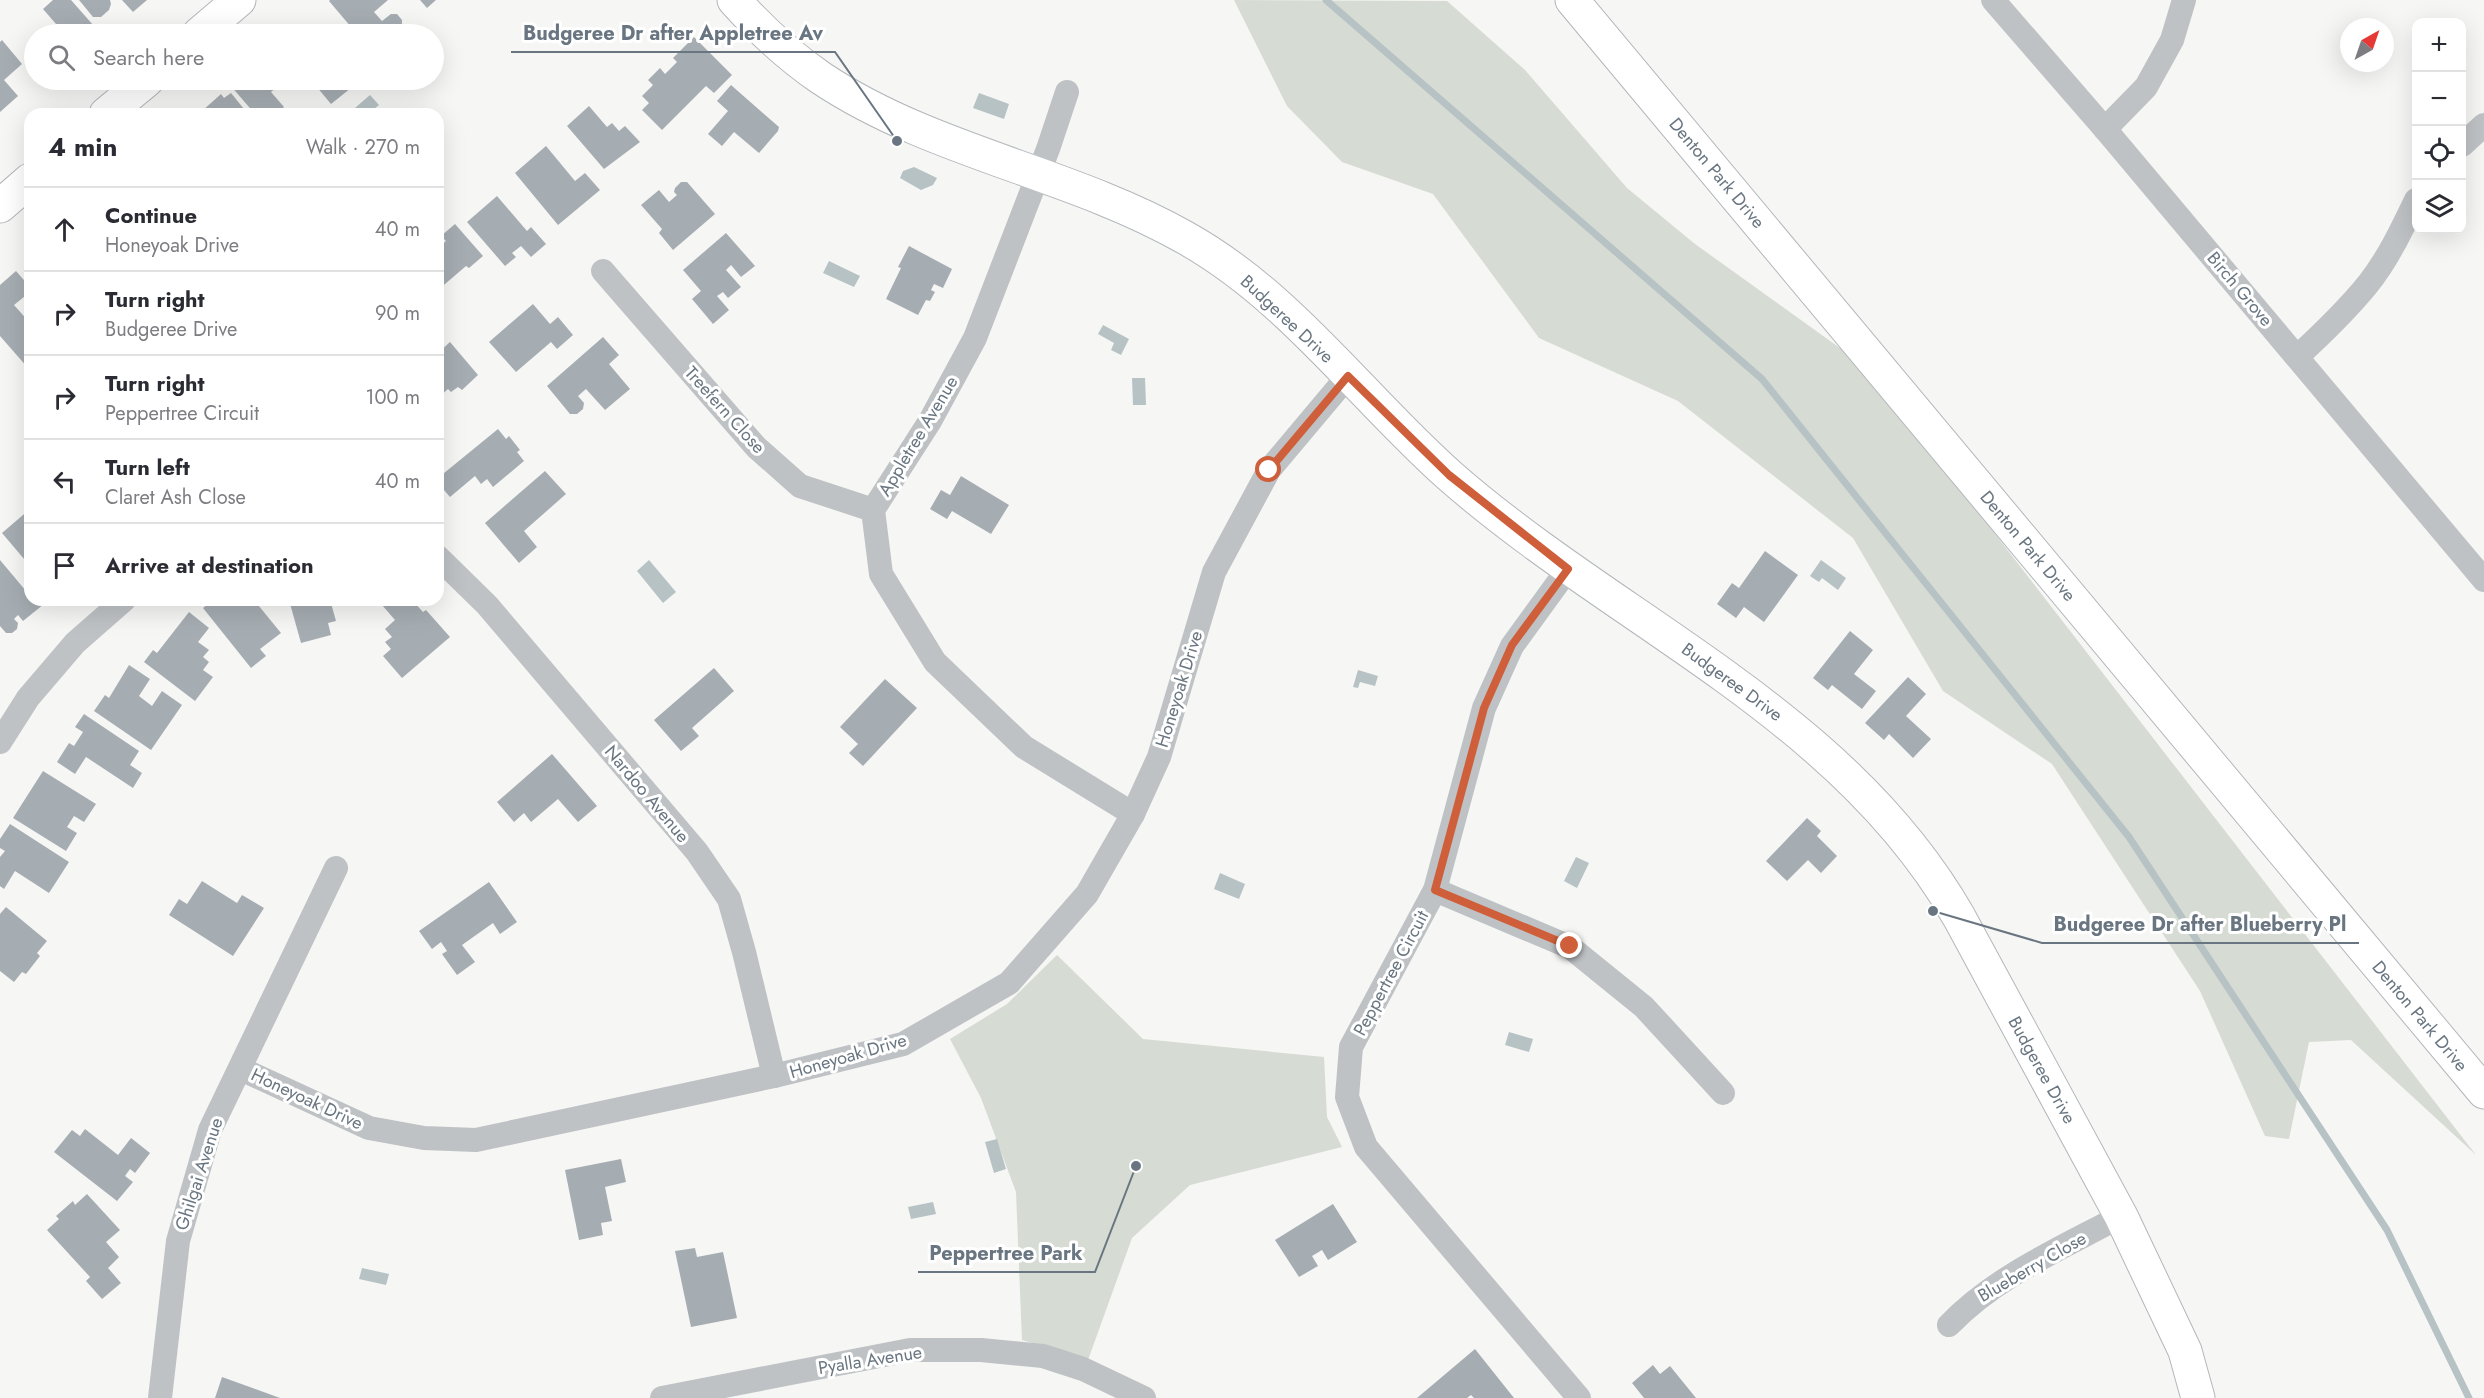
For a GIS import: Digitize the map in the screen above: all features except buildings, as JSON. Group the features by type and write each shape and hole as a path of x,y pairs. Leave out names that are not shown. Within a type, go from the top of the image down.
{"street":[{"path":"211,24 239,0"},
{"name":"Budgeree Drive","path":"734,0 776,44 821,78 870,106 925,132 1095,194 1145,215 1190,240 1240,275 1287,315 1449,475 1568,569 1704,660 1790,725 1870,799 1904,839 1953,907 2121,1216 2185,1351 2198,1398"},
{"name":"Denton Park Drive","path":"1572,0 2484,1092"},
{"name":"Birch Grove","path":"1993,0 2483,575"},
{"path":"2105,129 2146,87 2172,40 2184,0"},
{"path":"113,108 135,90"},
{"path":"1037,173 1067,92"},
{"path":"2466,141 2484,125"},
{"name":"Appletree Avenue","path":"1037,173 975,338 930,421 873,510 880,574 935,662 1024,747 1133,814"},
{"path":"0,206 24,185"},
{"path":"2297,357 2332,325 2369,283 2394,245 2412,208"},
{"name":"Treefern Close","path":"603,271 756,447 800,486 873,510"},
{"name":"Honeyoak Drive","path":"241,1069 369,1128 424,1138 476,1140 774,1076 903,1044 1009,983 1087,894 1133,814 1159,757 1214,572 1269,470 1348,376"},
{"name":"Nardoo Avenue","path":"444,563 487,605 697,852 729,899 774,1076"},
{"name":"Peppertree Circuit","path":"1568,569 1512,645 1484,708 1435,890 1351,1047 1347,1097 1366,1147 1580,1398"},
{"path":"0,742 28,698 75,643 117,606"},
{"name":"Ghilgai Avenue","path":"160,1398 178,1241 210,1130 336,868"},
{"path":"1435,890 1570,946 1644,1006 1723,1094"},
{"name":"Blueberry Close","path":"1949,1325 1969,1304 1996,1285 2121,1216"},
{"name":"Pyalla Avenue","path":"662,1398 706,1394 910,1350 981,1350 1043,1356 1083,1369 1144,1398"}],"shaded area":[{"path":"1234,0 1447,1 1525,70 1627,188 1695,244 1844,351 1992,530 2476,1155 2351,1040 2309,1042 2289,1139 2265,1136 2200,991 2052,764 1943,691 1853,538 1678,401 1539,338 1433,194 1342,162 1287,106"},
{"path":"979,93 1009,104 1004,119 973,108"},
{"path":"370,95 379,105 375,108 355,108"},
{"path":"914,167 937,178 933,185 921,190 900,178 903,171"},
{"path":"829,261 860,276 854,287 823,273"},
{"path":"1103,325 1129,339 1121,355 1111,350 1114,343 1098,334"},
{"path":"1132,378 1145,378 1146,405 1133,405"},
{"path":"649,560 676,592 663,603 637,571"},
{"path":"1821,560 1846,578 1838,590 1822,578 1819,582 1810,576"},
{"path":"1358,670 1378,676 1375,686 1360,682 1358,688 1353,687"},
{"path":"1576,857 1589,863 1577,888 1564,881"},
{"path":"1220,873 1245,884 1239,899 1214,889"},
{"path":"1057,955 1143,1039 1324,1057 1327,1117 1342,1147 1190,1185 1132,1238 1088,1360 1022,1340 1016,1192 981,1098 950,1039 1007,1004"},
{"path":"1509,1032 1533,1039 1529,1052 1505,1045"},
{"path":"997,1139 1006,1169 994,1173 985,1142"},
{"path":"933,1202 936,1214 911,1219 908,1207"},
{"path":"362,1268 389,1274 386,1285 359,1279"}],"waterway":[{"path":"1326,0 1762,379 2129,837 2387,1230 2469,1398"}],"place":[{"name":"Budgeree Dr after Appletree Av","path":"897,141"},
{"name":"Budgeree Dr after Blueberry Pl","path":"1933,911"},
{"name":"Peppertree Park","path":"1136,1166"}],"route":[{"path":"1269,470 1348,376 1449,475 1568,569 1512,645 1484,708 1435,890 1570,946"}]}
